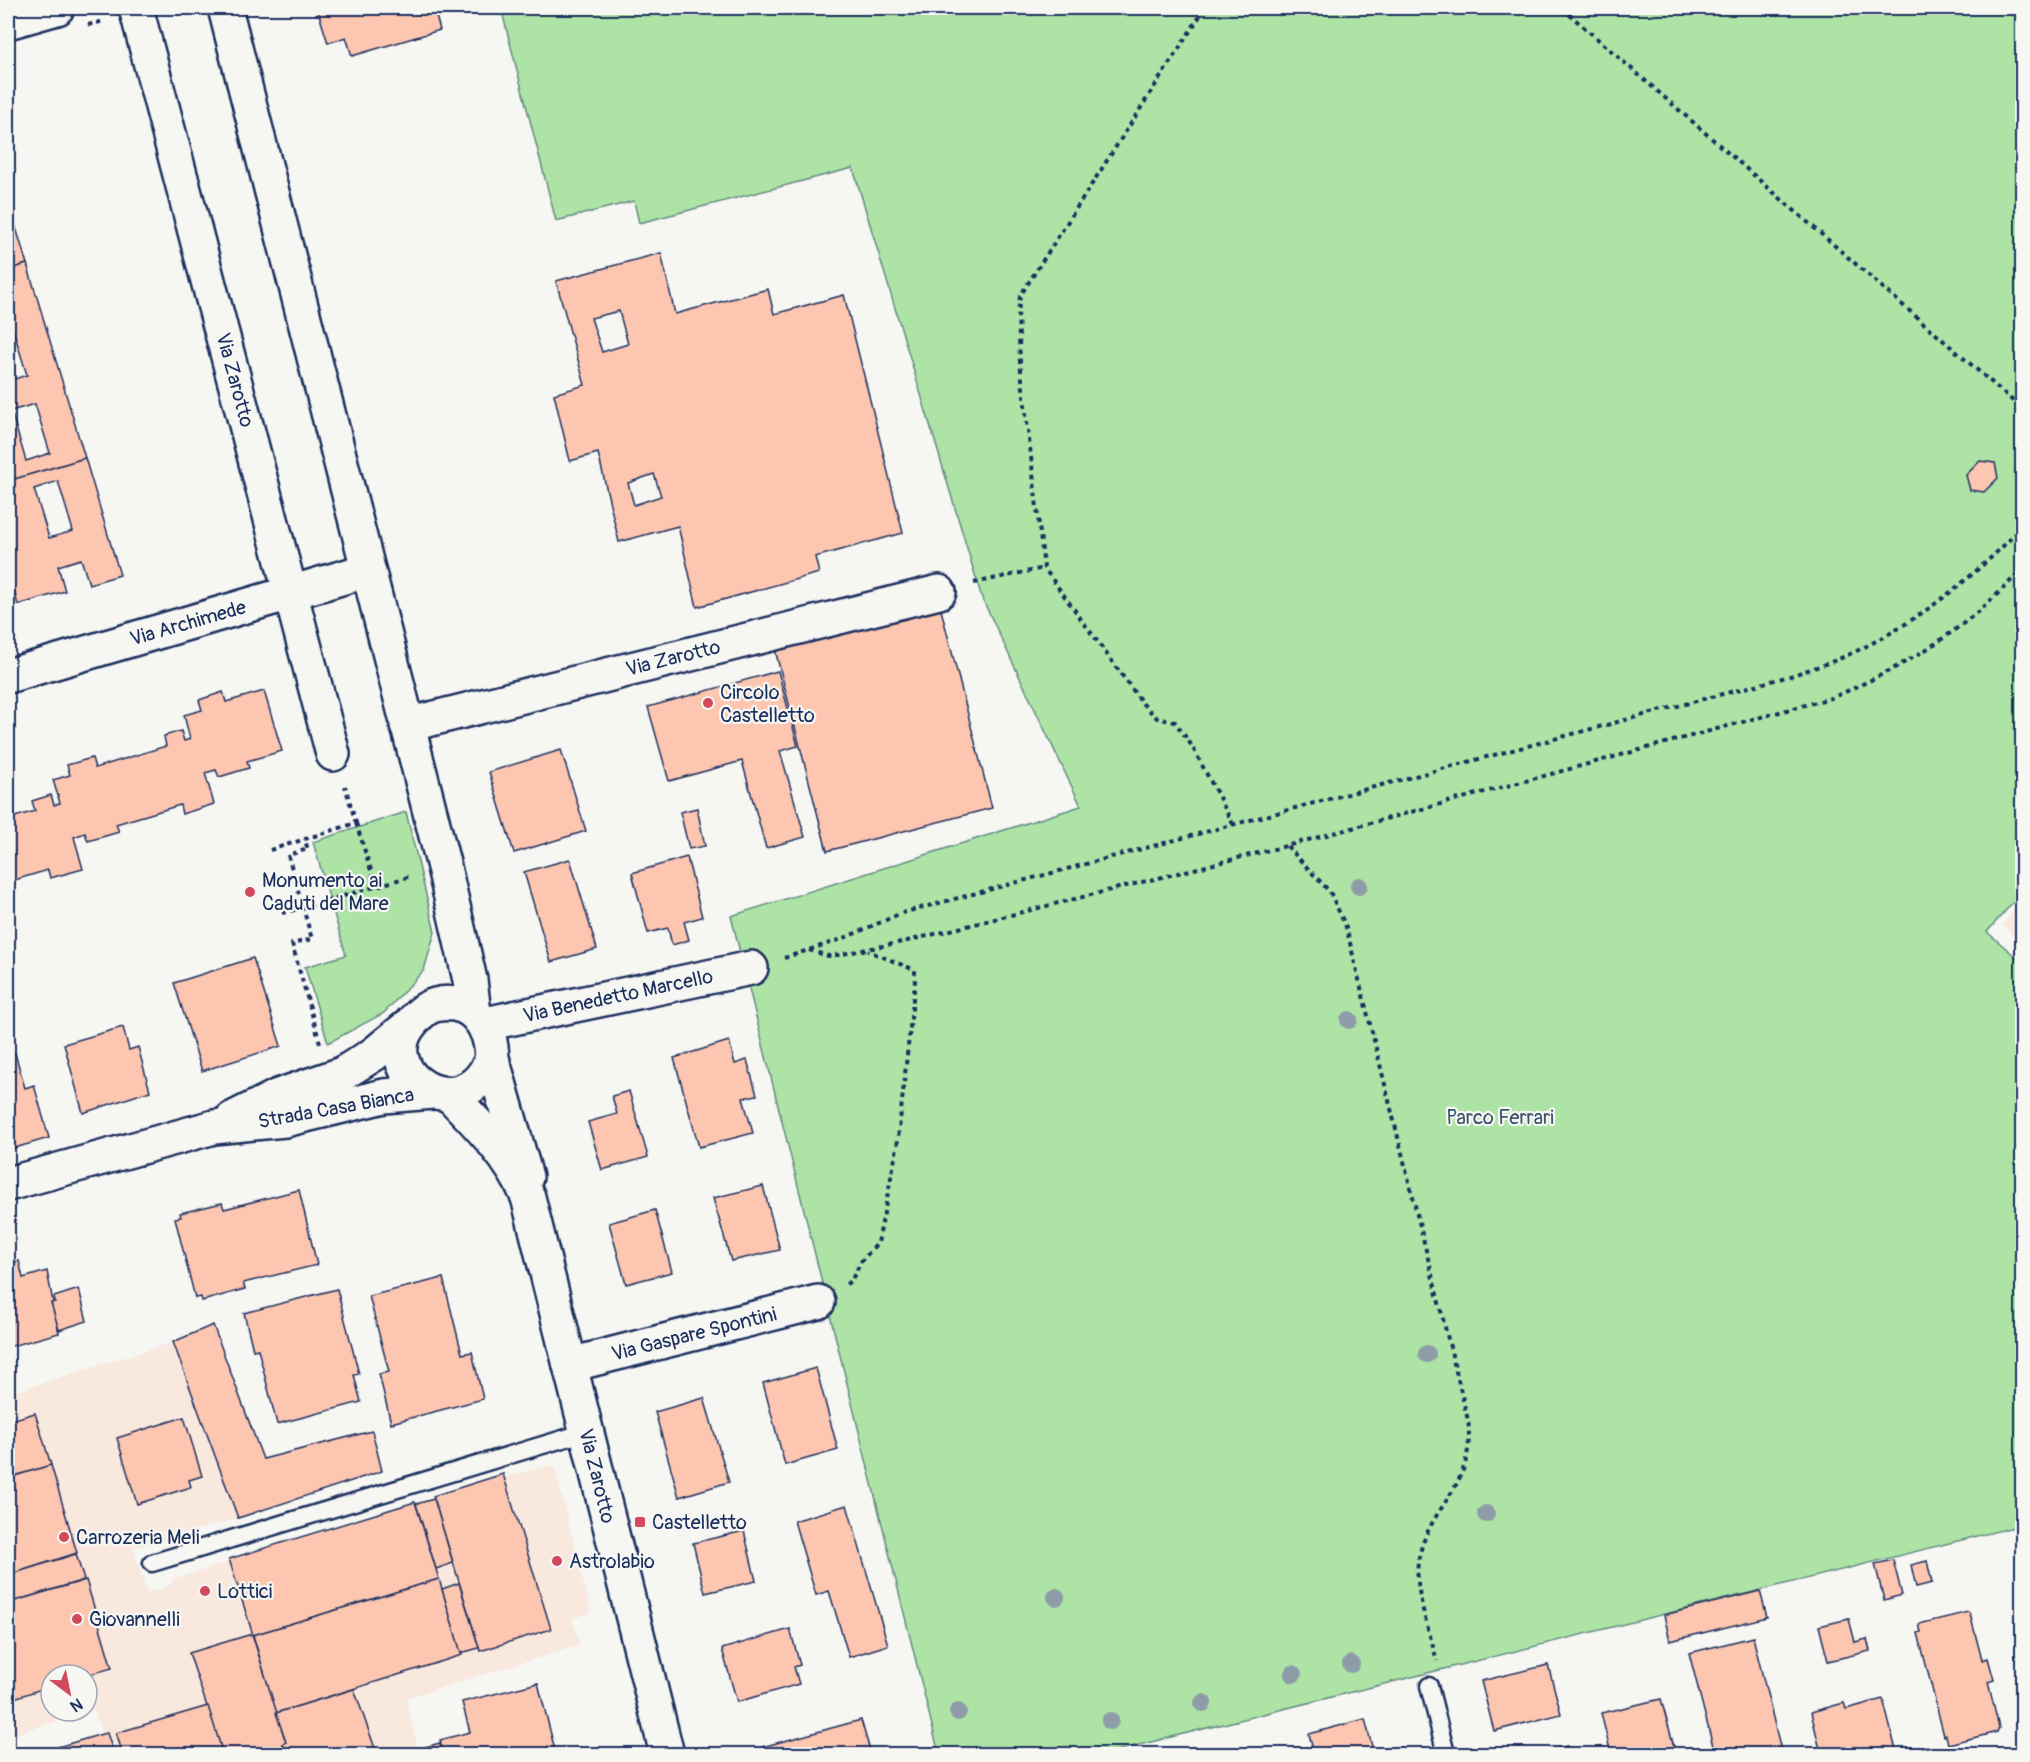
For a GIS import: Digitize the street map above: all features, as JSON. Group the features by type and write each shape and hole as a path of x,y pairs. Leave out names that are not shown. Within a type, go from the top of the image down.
{"street":[{"path":"8,22 57,8"},
{"name":"Via Zarotto","path":"136,8 338,767"},
{"name":"Via Zarotto","path":"225,8 444,867 480,1019 491,1039 492,1058 525,1166 528,1197 667,1755"},
{"name":"Via Archimede","path":"8,676 368,570"},
{"name":"Via Zarotto","path":"407,725 939,592"},
{"name":"Via Zarotto","path":"444,867 449,949 447,979 435,1005 421,1012 407,1027 402,1041 401,1056 407,1071 421,1087 441,1093 480,1126 521,1181 528,1197"},
{"name":"Via Benedetto Marcello","path":"480,1019 751,968"},
{"path":"435,1005 450,1004 480,1019"},
{"name":"Strada Casa Bianca","path":"203,1130 278,1096 342,1074 374,1054 407,1027"},
{"path":"441,1093 470,1089 486,1073 492,1058"},
{"name":"Strada Casa Bianca","path":"8,1184 203,1130 285,1120 384,1096 441,1093"},
{"name":"Via Gaspare Spontini","path":"570,1365 818,1302"}],"lane":[{"path":"152,1563 586,1432"},
{"path":"1429,1686 1446,1755"}],"path":[{"path":"1205,8 1020,296 1018,313 1020,362 1044,568 1143,704 1157,718 1175,722 1192,746 1233,824"},
{"path":"1562,8 2022,409"},
{"path":"751,968 842,939 902,913 1790,676 1850,654 1906,623 1958,589 2022,527"},
{"path":"939,592 1044,568"},
{"path":"809,950 828,956 852,954 1286,846 1831,698 1877,677 1949,637 1982,610 2022,569"},
{"path":"338,767 376,886"},
{"path":"270,850 356,823"},
{"path":"304,839 308,849 288,855 312,939 292,944 322,1050"},
{"path":"1286,846 1330,892 1341,913 1468,1420 1470,1446 1465,1470 1426,1538 1418,1559 1418,1580 1439,1671 1429,1686"},
{"path":"282,913 444,867"},
{"path":"818,1302 851,1281 862,1260 878,1244 897,1148 915,970 902,962 864,950"}],"shaded area":[{"path":"2022,901 2022,943 2002,925"},
{"path":"173,1342 238,1518 133,1548 147,1593 169,1586 173,1579 229,1562 229,1559 415,1502 416,1504 433,1499 433,1496 503,1474 505,1477 554,1465 591,1612 572,1619 580,1645 406,1698 419,1754 114,1754 108,1733 102,1734 98,1723 99,1663 39,1663 39,1723 51,1723 8,1736 8,1394"}],"green space":[{"name":"Parco Ferrari","path":"501,8 2022,8 2022,892 1987,932 2022,962 2022,1525 1103,1754 939,1754 731,916 1081,806 982,598 853,168 639,223 634,201 556,221"},
{"path":"406,812 435,932 424,970 384,1013 328,1043 305,967 346,955 313,842"}],"building":[{"path":"317,8 439,8 434,9 440,30 352,56 346,37 328,43"},
{"path":"8,201 27,264 8,270"},
{"path":"661,253 675,314 768,289 774,314 844,295 903,533 815,557 819,573 697,607 678,526 619,542 598,453 570,461 554,394 585,385 556,281","holes":["619,311 628,344 602,352 591,318","654,474 661,496 634,505 628,483"]},
{"path":"27,264 85,458 8,481 8,381 27,375 12,326 8,327 8,270","holes":["35,404 50,453 26,461 11,411"]},
{"path":"85,458 120,575 89,584 81,559 58,566 65,591 18,605 8,569 8,481","holes":["58,481 73,531 49,538 34,489"]},
{"path":"1980,461 1995,463 1998,478 1984,492 1970,490 1966,475"},
{"path":"937,594 992,808 827,851 772,638"},
{"path":"778,671 798,746 780,751 805,837 766,848 742,761 669,781 648,707"},
{"path":"264,691 282,751 247,761 249,768 219,777 216,770 205,773 214,804 182,814 180,805 116,824 119,832 88,841 85,833 74,837 83,869 50,878 48,870 8,882 8,819 35,811 32,801 51,795 54,805 60,803 53,780 70,775 67,765 92,758 95,768 166,746 164,736 181,731 184,741 190,739 184,715 202,710 199,700 223,692 226,702"},
{"path":"561,750 586,831 514,853 489,772"},
{"path":"697,808 705,846 689,849 680,812"},
{"path":"687,857 702,917 684,922 689,940 672,945 668,928 648,933 632,873"},
{"path":"570,859 597,949 551,962 524,872"},
{"path":"253,958 281,1046 202,1071 174,983"},
{"path":"123,1027 129,1050 138,1047 150,1091 83,1113 64,1044"},
{"path":"729,1041 735,1064 747,1060 757,1095 743,1098 753,1133 699,1147 674,1058"},
{"path":"15,1053 25,1088 34,1085 49,1138 8,1150 8,1055"},
{"path":"629,1091 648,1157 602,1170 588,1122 617,1114 612,1096"},
{"path":"763,1186 780,1250 731,1261 713,1198"},
{"path":"299,1190 317,1265 243,1283 245,1289 202,1301 201,1297 195,1298 175,1218 181,1217 180,1213 222,1203 224,1209"},
{"path":"655,1210 672,1272 626,1284 609,1223"},
{"path":"19,1261 23,1278 47,1271 59,1333 8,1347 8,1264"},
{"path":"443,1278 462,1354 472,1352 483,1399 391,1423 379,1374 389,1372 369,1296"},
{"path":"79,1289 87,1321 59,1330 51,1303 55,1302 54,1297"},
{"path":"337,1289 359,1374 354,1375 361,1402 277,1424 258,1349 253,1350 244,1313"},
{"path":"213,1325 263,1459 372,1431 382,1471 238,1518 173,1342"},
{"path":"816,1368 838,1450 785,1465 763,1383"},
{"path":"704,1398 729,1482 679,1497 655,1412"},
{"path":"35,1413 51,1465 8,1478 8,1421"},
{"path":"184,1417 202,1476 189,1480 191,1487 137,1504 117,1438"},
{"path":"51,1465 77,1553 8,1575 8,1478"},
{"path":"503,1474 551,1629 480,1651 433,1496"},
{"path":"434,1499 453,1563 436,1569 416,1504"},
{"path":"415,1502 439,1579 253,1635 229,1559"},
{"path":"847,1505 888,1645 849,1657 829,1591 816,1595 794,1521"},
{"path":"744,1531 756,1581 705,1593 693,1543"},
{"path":"76,1554 84,1580 8,1603 8,1575"},
{"path":"1893,1560 1902,1595 1884,1600 1875,1564"},
{"path":"1927,1561 1932,1583 1916,1587 1911,1565"},
{"path":"439,1579 462,1655 276,1713 253,1635"},
{"path":"86,1580 112,1668 99,1672 99,1663 39,1663 39,1690 8,1700 8,1603"},
{"path":"459,1583 479,1648 461,1653 442,1589"},
{"path":"1760,1591 1767,1617 1670,1641 1664,1615"},
{"path":"1968,1612 1982,1660 1988,1658 1994,1680 1988,1682 1999,1728 1997,1732 1948,1744 1918,1633 1921,1632 1919,1624"},
{"path":"1849,1619 1855,1642 1867,1639 1870,1651 1828,1661 1819,1626"},
{"path":"790,1629 800,1665 794,1667 799,1684 737,1702 722,1649"},
{"path":"252,1634 286,1742 283,1744 286,1754 223,1754 189,1653"},
{"path":"1753,1637 1782,1754 1715,1754 1689,1653"},
{"path":"1548,1665 1561,1714 1494,1731 1481,1681"},
{"path":"538,1683 556,1754 443,1754 440,1740 470,1732 462,1702"},
{"path":"354,1689 377,1754 286,1754 283,1744 286,1742 276,1713"},
{"path":"1661,1699 1676,1754 1611,1754 1601,1713"},
{"path":"1883,1699 1897,1754 1821,1754 1811,1712 1844,1703 1846,1709"},
{"path":"208,1706 223,1754 123,1754 116,1733"},
{"path":"1365,1719 1374,1754 1314,1754 1309,1734"},
{"path":"861,1720 871,1754 764,1754 762,1747"},
{"path":"107,1733 114,1754 34,1754 102,1734"},
{"path":"440,1743 443,1754 419,1754 418,1749"},
{"path":"1567,1746 1567,1754 1541,1752"}],"place":[{"name":"Circolo Castelletto","path":"708,703"},
{"name":"Monumento ai Caduti del Mare","path":"250,892"},
{"name":"Castelletto","path":"640,1522"},
{"name":"Carrozeria Meli","path":"64,1537"},
{"name":"Astrolabio","path":"557,1561"},
{"name":"Lottici","path":"205,1591"},
{"name":"Giovannelli","path":"77,1619"}]}
